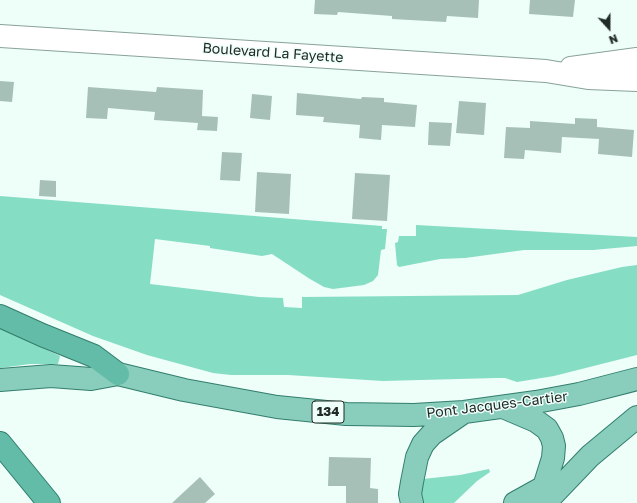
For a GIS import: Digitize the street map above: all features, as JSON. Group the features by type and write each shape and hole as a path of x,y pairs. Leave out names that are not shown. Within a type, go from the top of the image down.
{"highway":[{"path":"0,316 94,356 118,374"},
{"path":"0,443 49,503"}],"main road":[{"path":"0,380 51,376 91,379 118,374"},
{"name":"Pont Jacques-Cartier","path":"118,374 211,396 292,409 381,415 464,412 503,407 579,394 637,379"},
{"path":"503,407 536,421 547,429 550,434 554,452 543,498"},
{"path":"412,503 410,494 412,482 417,457 423,444 432,434 464,412"},
{"path":"515,503 543,498 637,417"}],"street":[{"name":"Boulevard La Fayette","path":"0,36 546,71 588,78 637,80"},
{"name":"Boulevard La Fayette","path":"546,71 637,58"}],"green space":[{"path":"0,196 382,226 382,229 387,229 385,249 381,250 378,275 373,281 364,285 333,289 324,287 310,279 272,254 262,256 210,248 210,246 155,239 150,284 259,297 283,298 284,307 302,308 302,297 518,295 567,280 637,265 637,355 554,376 517,382 505,378 383,381 288,375 231,375 213,373 147,355 93,336 0,295"},
{"path":"416,225 637,237 637,246 593,250 524,250 465,258 440,259 399,267 397,265 395,243 398,242 399,236 416,236"},
{"path":"0,328 60,356 58,364 30,364 0,368"},
{"path":"489,469 490,472 477,481 454,503 420,503 423,479 460,475"}],"building":[{"path":"315,0 479,0 478,18 447,16 446,22 392,19 392,16 338,12 337,15 314,14"},
{"path":"530,0 575,0 573,17 529,14"},
{"path":"0,81 14,82 12,102 0,101"},
{"path":"88,87 156,92 157,87 203,90 202,116 218,117 217,131 197,130 198,123 154,120 155,112 108,108 107,119 86,118"},
{"path":"297,93 361,99 362,97 384,98 384,102 417,105 415,127 382,125 381,140 359,138 360,125 323,122 324,117 296,115"},
{"path":"252,94 272,96 270,120 250,118"},
{"path":"459,101 486,103 484,135 456,133"},
{"path":"575,118 597,119 597,127 634,130 632,157 598,154 599,139 562,137 561,153 525,150 524,159 504,158 506,127 530,128 530,121 575,124"},
{"path":"429,122 452,123 450,146 428,145"},
{"path":"222,152 242,153 240,181 220,180"},
{"path":"257,172 291,174 289,214 255,212"},
{"path":"355,173 390,175 387,221 352,219"},
{"path":"40,180 56,181 56,197 39,196"},
{"path":"329,457 371,458 370,488 378,489 378,503 346,503 346,486 328,486"},
{"path":"200,477 215,494 205,503 172,503"}]}
